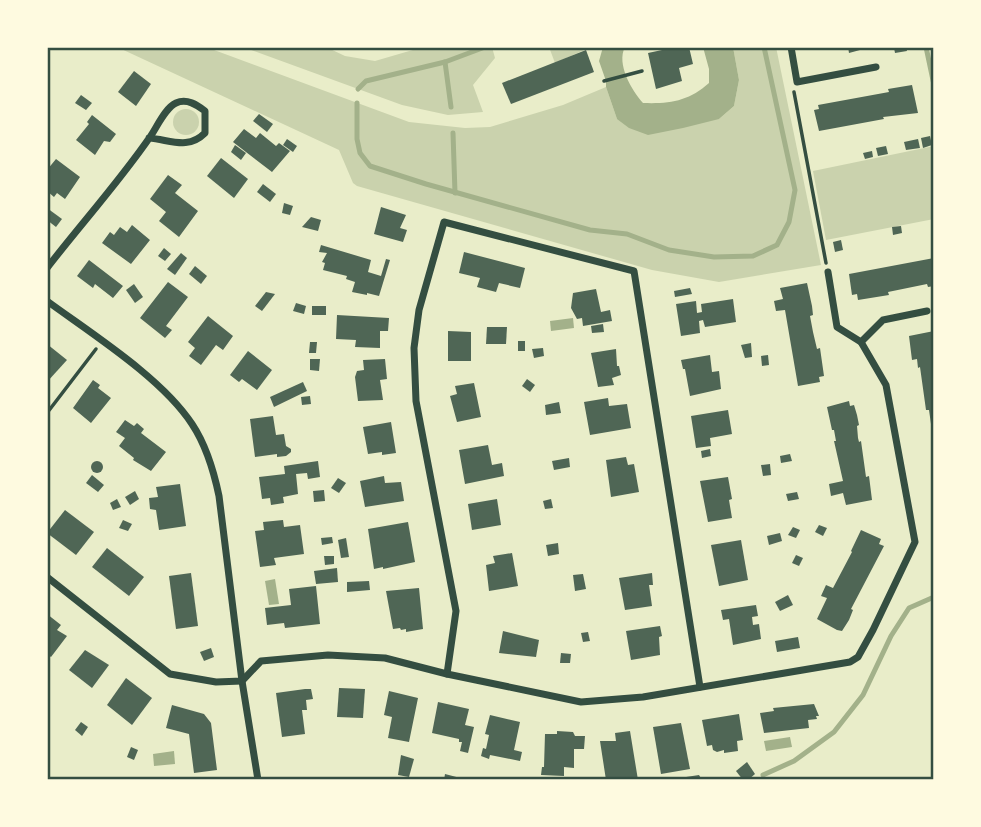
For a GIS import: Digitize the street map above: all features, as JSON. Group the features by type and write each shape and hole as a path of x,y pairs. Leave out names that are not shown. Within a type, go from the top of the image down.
{"street":[{"path":"791,47 797,82 876,67"},
{"path":"47,268 149,138 166,111 176,103 195,103 205,111 205,133 197,141 178,143 149,138"},
{"path":"447,674 456,611 416,401 414,348 419,310 444,222 634,271 700,687"},
{"path":"47,577 170,674 216,682 242,681 261,661 328,655 385,658 581,702 643,697 850,662 858,657 873,630 915,542 886,385 861,342 837,327 828,272"},
{"path":"47,301 147,375 195,429 219,495 242,681 258,780"},
{"path":"861,342 883,320 927,311"}],"path":[{"path":"604,81 642,71"},
{"path":"797,82 793,90 828,272"},
{"path":"47,414 102,342"}],"shaded area":[{"path":"117,47 206,47 409,122 465,128 490,127 563,105 606,87 617,119 719,119 734,106 739,80 733,47 776,47 821,265 719,282 652,270 357,186 353,183 339,150"},
{"path":"243,47 326,47 345,56 375,61 423,47 492,47 495,58 473,85 483,112 448,115 402,105"},
{"path":"549,47 591,47 555,63"},
{"path":"603,47 625,47 622,61 634,92 643,103 653,103 686,98 709,83 709,69 703,47 733,47 739,80 734,106 719,119 683,128 648,135 629,128 617,119 606,87 599,61"},
{"path":"186,109 195,113 199,122 195,131 186,135 177,131 173,122 177,113"},
{"path":"934,146 934,219 826,240 813,171"},
{"path":"573,318 574,328 551,331 550,321"},
{"path":"275,579 279,604 269,605 265,581"},
{"path":"790,737 792,747 766,751 764,741"},
{"path":"174,751 175,764 154,766 153,754"}],"building":[{"path":"661,47 689,47 693,64 679,68 682,81 656,89 648,53 662,50"},
{"path":"848,47 860,47 860,50 849,53"},
{"path":"906,47 907,51 895,53 894,48"},
{"path":"586,50 594,72 511,104 502,83"},
{"path":"134,71 151,84 136,106 118,92"},
{"path":"912,85 918,113 883,117 884,119 819,131 814,110 819,109 818,105"},
{"path":"81,95 92,103 86,110 75,103"},
{"path":"259,114 273,124 267,132 253,121"},
{"path":"92,115 116,134 110,142 104,141 95,155 76,140 89,124 87,122"},
{"path":"244,129 256,138 260,133 276,146 279,143 290,151 272,172 233,142"},
{"path":"930,136 932,145 923,148 921,138"},
{"path":"287,139 297,146 293,152 283,145"},
{"path":"918,139 920,148 906,150 904,142"},
{"path":"235,145 246,153 241,160 231,152"},
{"path":"886,146 888,154 878,156 876,148"},
{"path":"872,151 873,157 865,159 863,153"},
{"path":"221,158 248,179 234,198 207,176"},
{"path":"56,159 80,177 65,199 57,193 54,197 47,191 47,170"},
{"path":"168,175 182,185 175,193 198,211 179,237 159,221 166,212 150,199"},
{"path":"263,184 276,194 270,202 257,192"},
{"path":"284,203 293,206 290,215 282,213"},
{"path":"381,207 406,215 400,228 407,230 403,242 374,234"},
{"path":"47,208 62,219 56,227 47,220"},
{"path":"311,217 321,220 318,231 302,227"},
{"path":"132,225 150,240 131,264 102,243 110,232 114,235 120,227 127,232"},
{"path":"901,226 902,233 893,235 892,227"},
{"path":"841,240 843,250 835,252 833,242"},
{"path":"321,245 371,260 368,272 381,276 386,259 390,260 379,296 352,292 355,282 346,279 347,276 323,270 325,263 322,262 327,253 319,252"},
{"path":"164,248 171,254 165,261 158,256"},
{"path":"464,252 525,268 520,288 499,283 496,292 477,287 480,278 459,273"},
{"path":"181,253 187,258 175,275 167,269"},
{"path":"934,258 934,286 928,287 927,284 888,292 889,295 858,300 857,294 852,295 849,274"},
{"path":"89,260 123,286 113,298 95,284 93,288 77,276"},
{"path":"195,266 207,276 201,284 189,274"},
{"path":"168,282 188,297 166,326 172,330 165,338 140,318"},
{"path":"807,283 813,315 810,316 817,349 820,348 824,376 819,377 820,382 798,386 785,310 776,311 774,301 783,299 780,288"},
{"path":"134,284 143,297 135,303 126,290"},
{"path":"690,288 692,294 675,297 674,291"},
{"path":"596,289 601,312 610,310 612,321 583,326 582,318 577,319 571,308 573,293"},
{"path":"266,292 275,294 262,311 255,306"},
{"path":"733,299 736,322 705,327 703,320 699,321 700,333 681,336 676,304 696,301 697,313 702,312 701,304"},
{"path":"296,303 306,306 304,314 293,311"},
{"path":"312,306 326,306 326,315 312,315"},
{"path":"337,315 389,318 388,331 380,331 380,348 355,347 356,340 336,339"},
{"path":"208,316 233,336 223,350 216,345 201,365 189,356 195,348 188,342"},
{"path":"603,324 604,332 592,333 591,326"},
{"path":"487,327 507,327 506,344 486,344"},
{"path":"448,331 471,332 471,361 448,361"},
{"path":"934,331 932,431 920,367 918,368 917,359 912,360 909,336"},
{"path":"518,341 525,341 525,351 518,351"},
{"path":"310,342 317,342 316,353 309,353"},
{"path":"751,343 752,357 745,358 741,345"},
{"path":"47,344 67,360 47,382"},
{"path":"543,348 544,356 534,358 532,349"},
{"path":"616,349 617,366 621,375 612,378 614,385 598,387 591,353"},
{"path":"248,351 272,370 257,390 242,379 239,382 230,375"},
{"path":"710,355 712,372 719,371 721,389 690,396 681,360"},
{"path":"768,355 769,365 762,366 761,356"},
{"path":"310,359 320,359 319,371 310,370"},
{"path":"385,359 387,379 380,380 383,400 358,401 355,377 357,371 364,370 363,360"},
{"path":"527,379 535,385 530,392 522,386"},
{"path":"93,380 100,385 98,388 111,398 91,423 73,408"},
{"path":"303,382 307,391 274,407 270,397"},
{"path":"474,383 481,417 457,422 450,396 457,394 455,386"},
{"path":"310,396 311,404 302,405 301,397"},
{"path":"608,398 609,406 627,404 631,428 590,435 584,402"},
{"path":"849,401 850,406 854,405 857,415 858,438 859,442 861,441 866,477 869,476 872,500 846,505 843,493 831,496 829,484 843,481 827,407"},
{"path":"559,402 561,413 546,415 545,405"},
{"path":"728,410 732,434 710,438 711,446 696,448 691,416"},
{"path":"273,416 276,435 284,434 286,446 291,452 286,456 277,457 277,454 255,457 250,419"},
{"path":"125,420 134,426 137,423 144,429 141,433 166,452 151,471 133,460 134,458 119,446 125,438 116,432"},
{"path":"391,422 396,453 368,454 363,427"},
{"path":"488,445 492,465 502,463 504,476 465,484 459,450"},
{"path":"710,449 711,456 702,458 701,451"},
{"path":"790,454 792,461 781,463 780,456"},
{"path":"626,457 628,465 634,464 639,492 611,497 606,460"},
{"path":"569,458 570,467 554,470 552,461"},
{"path":"97,461 103,467 97,473 91,467"},
{"path":"318,461 320,477 308,479 307,473 296,474 298,494 283,497 284,503 271,505 270,498 262,499 259,477 285,474 284,466"},
{"path":"770,464 771,475 763,476 761,465"},
{"path":"92,475 104,485 98,492 86,483"},
{"path":"384,476 385,483 401,482 404,501 365,507 360,481"},
{"path":"728,477 732,518 708,522 700,481"},
{"path":"338,478 346,483 339,493 331,488"},
{"path":"180,484 186,526 159,530 156,510 150,509 149,498 158,497 156,487"},
{"path":"324,490 325,501 314,502 313,491"},
{"path":"135,491 139,499 130,505 125,497"},
{"path":"797,492 799,499 788,501 786,494"},
{"path":"117,499 121,507 113,510 110,503"},
{"path":"497,499 501,525 472,530 468,504"},
{"path":"551,499 553,508 545,509 543,501"},
{"path":"65,510 94,532 76,555 47,533"},
{"path":"123,520 132,524 128,531 119,528"},
{"path":"283,520 284,527 300,525 304,554 274,558 276,565 260,567 255,531 264,530 263,522"},
{"path":"408,522 415,562 374,569 368,529"},
{"path":"819,525 827,528 823,536 815,532"},
{"path":"793,527 800,530 796,538 788,535"},
{"path":"861,530 881,539 879,544 884,546 851,609 853,610 849,620 842,631 837,630 817,619 827,598 821,596 826,585 833,588"},
{"path":"780,533 782,541 769,545 767,536"},
{"path":"332,537 333,543 322,545 321,538"},
{"path":"346,538 349,557 341,558 338,540"},
{"path":"741,540 748,580 719,586 711,545"},
{"path":"558,543 559,554 548,556 546,545"},
{"path":"107,548 144,577 129,596 92,567"},
{"path":"512,553 518,586 489,591 486,565 495,563 493,556"},
{"path":"796,555 803,558 799,566 792,563"},
{"path":"324,556 334,556 334,564 325,565"},
{"path":"337,568 338,582 316,584 314,571"},
{"path":"191,573 198,626 176,629 169,576"},
{"path":"652,573 653,585 649,585 652,606 625,610 619,578"},
{"path":"583,574 586,589 575,591 573,575"},
{"path":"369,581 370,590 347,592 347,582"},
{"path":"316,586 320,624 285,628 284,623 267,625 265,608 291,605 289,589"},
{"path":"419,588 423,629 406,632 406,629 393,629 386,591"},
{"path":"788,595 793,605 780,611 775,602"},
{"path":"756,605 758,616 752,617 753,625 759,624 761,639 733,645 729,619 723,620 721,610"},
{"path":"47,614 61,625 57,630 67,636 51,657 47,654"},
{"path":"660,626 660,655 631,660 626,631"},
{"path":"503,631 539,640 536,657 499,653"},
{"path":"588,632 590,641 583,642 581,633"},
{"path":"798,637 800,648 777,652 775,641"},
{"path":"211,648 214,657 204,661 200,652"},
{"path":"85,650 109,665 92,688 69,670"},
{"path":"561,653 571,654 570,663 560,663"},
{"path":"126,678 152,698 132,725 107,705"},
{"path":"339,688 365,689 363,718 337,717"},
{"path":"311,689 313,699 306,700 307,710 302,710 305,734 282,737 276,693"},
{"path":"389,691 418,698 409,742 388,738 392,717 384,715"},
{"path":"438,702 469,709 465,725 474,727 468,753 460,751 462,742 459,742 459,739 432,733"},
{"path":"814,704 819,716 816,716 817,719 808,720 809,728 764,733 760,713 774,711 773,708"},
{"path":"172,705 204,714 211,723 217,770 194,773 189,734 166,728"},
{"path":"739,714 743,740 737,741 738,751 717,752 712,745 707,746 702,720"},
{"path":"490,715 520,722 514,750 522,752 520,761 490,755 489,759 481,756 483,748 486,749 489,735 485,734"},
{"path":"81,722 88,727 82,736 75,730"},
{"path":"681,723 690,769 661,774 653,727"},
{"path":"557,731 585,736 584,749 574,749 574,768 564,767 564,776 541,775 544,767 545,734 557,734"},
{"path":"630,731 638,780 606,780 600,741 616,741 615,733"},
{"path":"131,747 138,750 134,760 127,757"},
{"path":"401,755 414,759 409,777 398,775"},
{"path":"747,762 755,774 748,780 743,780 736,771"},
{"path":"445,774 464,779 444,780"},
{"path":"699,775 702,780 686,780 686,777"}],"waterway":[{"path":"358,89 366,81 445,62 485,47"},
{"path":"357,103 357,139 360,153 370,166 590,230 627,234 669,250 714,257 753,256 777,245 789,222 795,190 764,47"},
{"path":"926,47 934,85"},
{"path":"445,62 451,107"},
{"path":"453,133 455,193"},
{"path":"763,775 794,761 834,732 863,695 891,636 909,608 934,597"}]}
